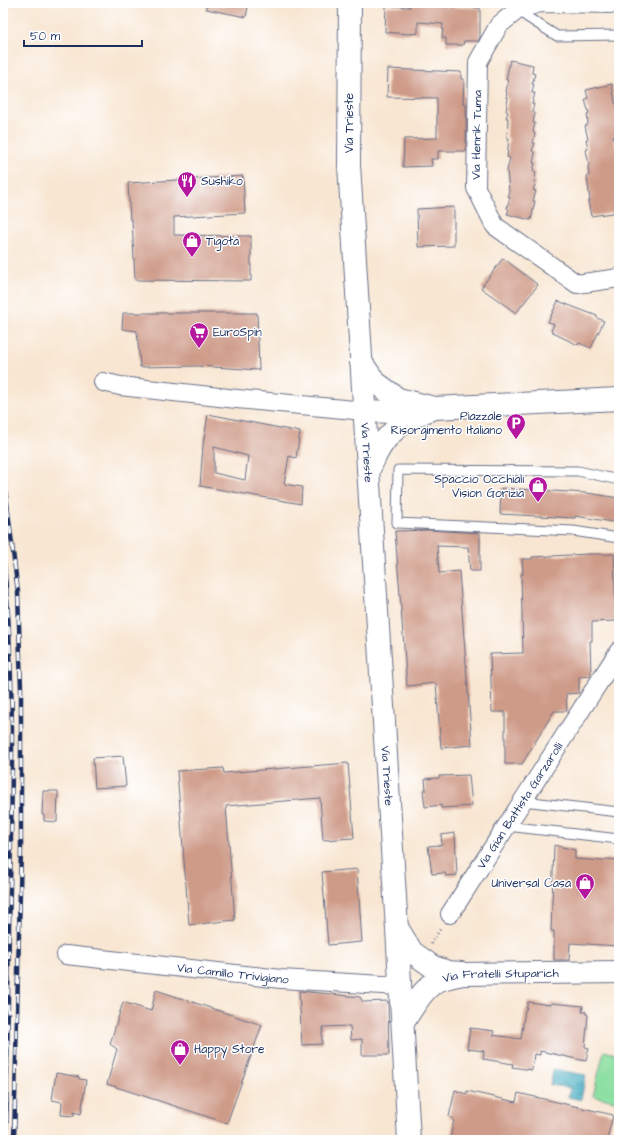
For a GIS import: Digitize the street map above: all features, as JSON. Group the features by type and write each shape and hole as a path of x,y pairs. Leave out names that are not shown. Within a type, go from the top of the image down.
{"main road":[{"name":"Via Trieste","path":"350,3 349,165 398,929 409,1140"},
{"path":"361,362 375,382 398,399 427,411"},
{"path":"365,411 427,411 619,398"},
{"path":"368,471 382,443 399,427 427,411"},
{"path":"398,929 412,952 422,960 433,967 448,972 464,974"},
{"name":"Via Fratelli Stuparich","path":"403,1023 418,1000 432,984 464,974 619,972"},
{"path":"400,986 432,984"}],"street":[{"path":"519,9 540,3 619,4"},
{"name":"Via Henrik Tuma","path":"519,9 499,25 478,62 476,188 495,226 577,284 619,278"},
{"name":"Via Trieste","path":"103,382 120,386 237,399 365,411"},
{"path":"588,400 619,406"},
{"name":"Via Gian Battista Garzarolli","path":"450,914 619,651"},
{"name":"Via Camillo Trivigiano","path":"66,954 281,979 400,986"}],"lane":[{"path":"519,9 527,17 557,36 619,35"},
{"path":"619,480 578,471 398,470 397,523 573,531 619,538"},
{"path":"523,801 619,812"},
{"path":"507,826 619,839"}],"path":[{"path":"422,960 450,914"}],"green space":[{"path":"604,1051 619,1055 619,1102 593,1096"}],"water":[{"path":"553,1069 586,1075 581,1100 568,1097 570,1088 550,1085"}],"building":[{"path":"207,3 249,3 246,17 206,9"},
{"path":"410,3 444,4 444,7 480,8 480,37 478,41 464,41 463,45 446,45 446,38 442,38 443,24 418,22 418,33 409,34 385,32 386,6 410,7"},
{"path":"510,60 533,65 532,73 535,74 532,84 534,84 532,93 535,93 532,104 534,104 532,112 535,113 533,132 535,133 533,143 535,143 532,151 535,153 533,171 536,172 534,182 536,182 533,190 536,191 533,201 535,201 531,220 507,214 509,210 507,208 510,197 508,196 507,170 510,158 507,157 509,138 507,138 508,118 506,118 508,112 506,111 508,98 506,98 506,92 508,80 506,80"},
{"path":"388,69 461,72 461,79 464,79 463,104 466,104 466,151 438,151 438,159 431,159 432,166 403,167 404,139 437,138 437,98 387,97"},
{"path":"612,84 615,103 617,103 618,135 613,136 619,158 619,212 591,216 588,201 590,201 587,176 589,176 589,165 586,150 588,149 586,139 588,139 585,126 588,124 587,114 589,113 585,100 588,98 586,90"},
{"path":"243,176 245,213 174,217 174,235 251,236 251,281 135,280 132,220 130,220 128,183"},
{"path":"454,207 454,246 418,247 417,209"},
{"path":"503,258 538,285 516,313 481,288"},
{"path":"558,301 597,316 597,318 604,321 591,348 579,343 578,345 551,331 554,324 548,322"},
{"name":"EuroSpin","path":"123,313 257,313 259,370 198,366 140,367 137,331 122,329"},
{"path":"208,414 300,432 296,458 289,456 284,484 302,487 301,504 200,486 203,445","holes":["214,447 248,456 245,480 214,473"]},
{"name":"Spaccio Occhiali Vision Gorizia","path":"501,488 587,493 619,498 619,523 575,516 575,518 500,514"},
{"path":"429,530 480,533 480,571 470,571 468,547 437,546 439,573 459,571 472,745 441,748 436,683 407,686 395,531"},
{"path":"614,554 616,621 592,622 592,641 590,641 591,676 579,677 579,693 566,694 567,711 554,711 522,764 505,764 505,712 492,712 490,654 523,653 522,559 532,559 532,557"},
{"path":"123,756 126,786 95,788 93,758"},
{"path":"348,763 354,838 323,840 320,798 226,806 235,920 189,925 177,771 223,768 224,773"},
{"path":"469,775 472,806 441,808 441,805 425,807 423,790 426,790 425,779 439,778 439,776"},
{"path":"43,791 58,791 57,822 44,821 44,815 42,815"},
{"path":"455,833 457,875 446,876 445,873 432,874 428,846 442,845 441,835"},
{"name":"Universal Casa","path":"554,845 575,850 575,859 604,861 605,859 619,860 619,946 570,943 569,960 554,960 554,931 551,931"},
{"path":"357,869 362,942 328,945 322,872"},
{"name":"Happy Store","path":"156,990 262,1025 227,1123 107,1084 117,1049 110,1044 123,1002 151,1011"},
{"path":"299,991 360,997 363,1002 388,1001 389,1055 362,1055 362,1039 351,1040 350,1026 323,1027 322,1044 302,1045"},
{"path":"528,1002 551,1005 551,1003 583,1006 582,1012 586,1012 588,1015 585,1047 589,1048 586,1061 540,1051 540,1055 534,1054 532,1070 512,1067 513,1064 483,1059 484,1051 467,1049 470,1028 494,1031 493,1035 521,1039 525,1010"},
{"path":"56,1073 79,1077 79,1079 86,1080 81,1114 74,1112 74,1116 61,1115 62,1102 52,1100"},
{"path":"455,1090 466,1094 467,1091 516,1102 518,1093 613,1115 607,1140 450,1140 454,1119 449,1117"}],"railway":[{"path":"3,472 18,592 21,689 21,849 14,1140"},
{"path":"3,554 10,647 12,741 6,1140"}],"place":[{"name":"Sushiko","path":"187,198"},
{"name":"Tigotà","path":"192,258"},
{"name":"EuroSpin","path":"199,349"},
{"name":"Piazzale Risorgimento Italiano","path":"516,440"},
{"name":"Spaccio Occhiali Vision Gorizia","path":"538,503"},
{"name":"Universal Casa","path":"585,900"},
{"name":"Happy Store","path":"180,1066"}]}
